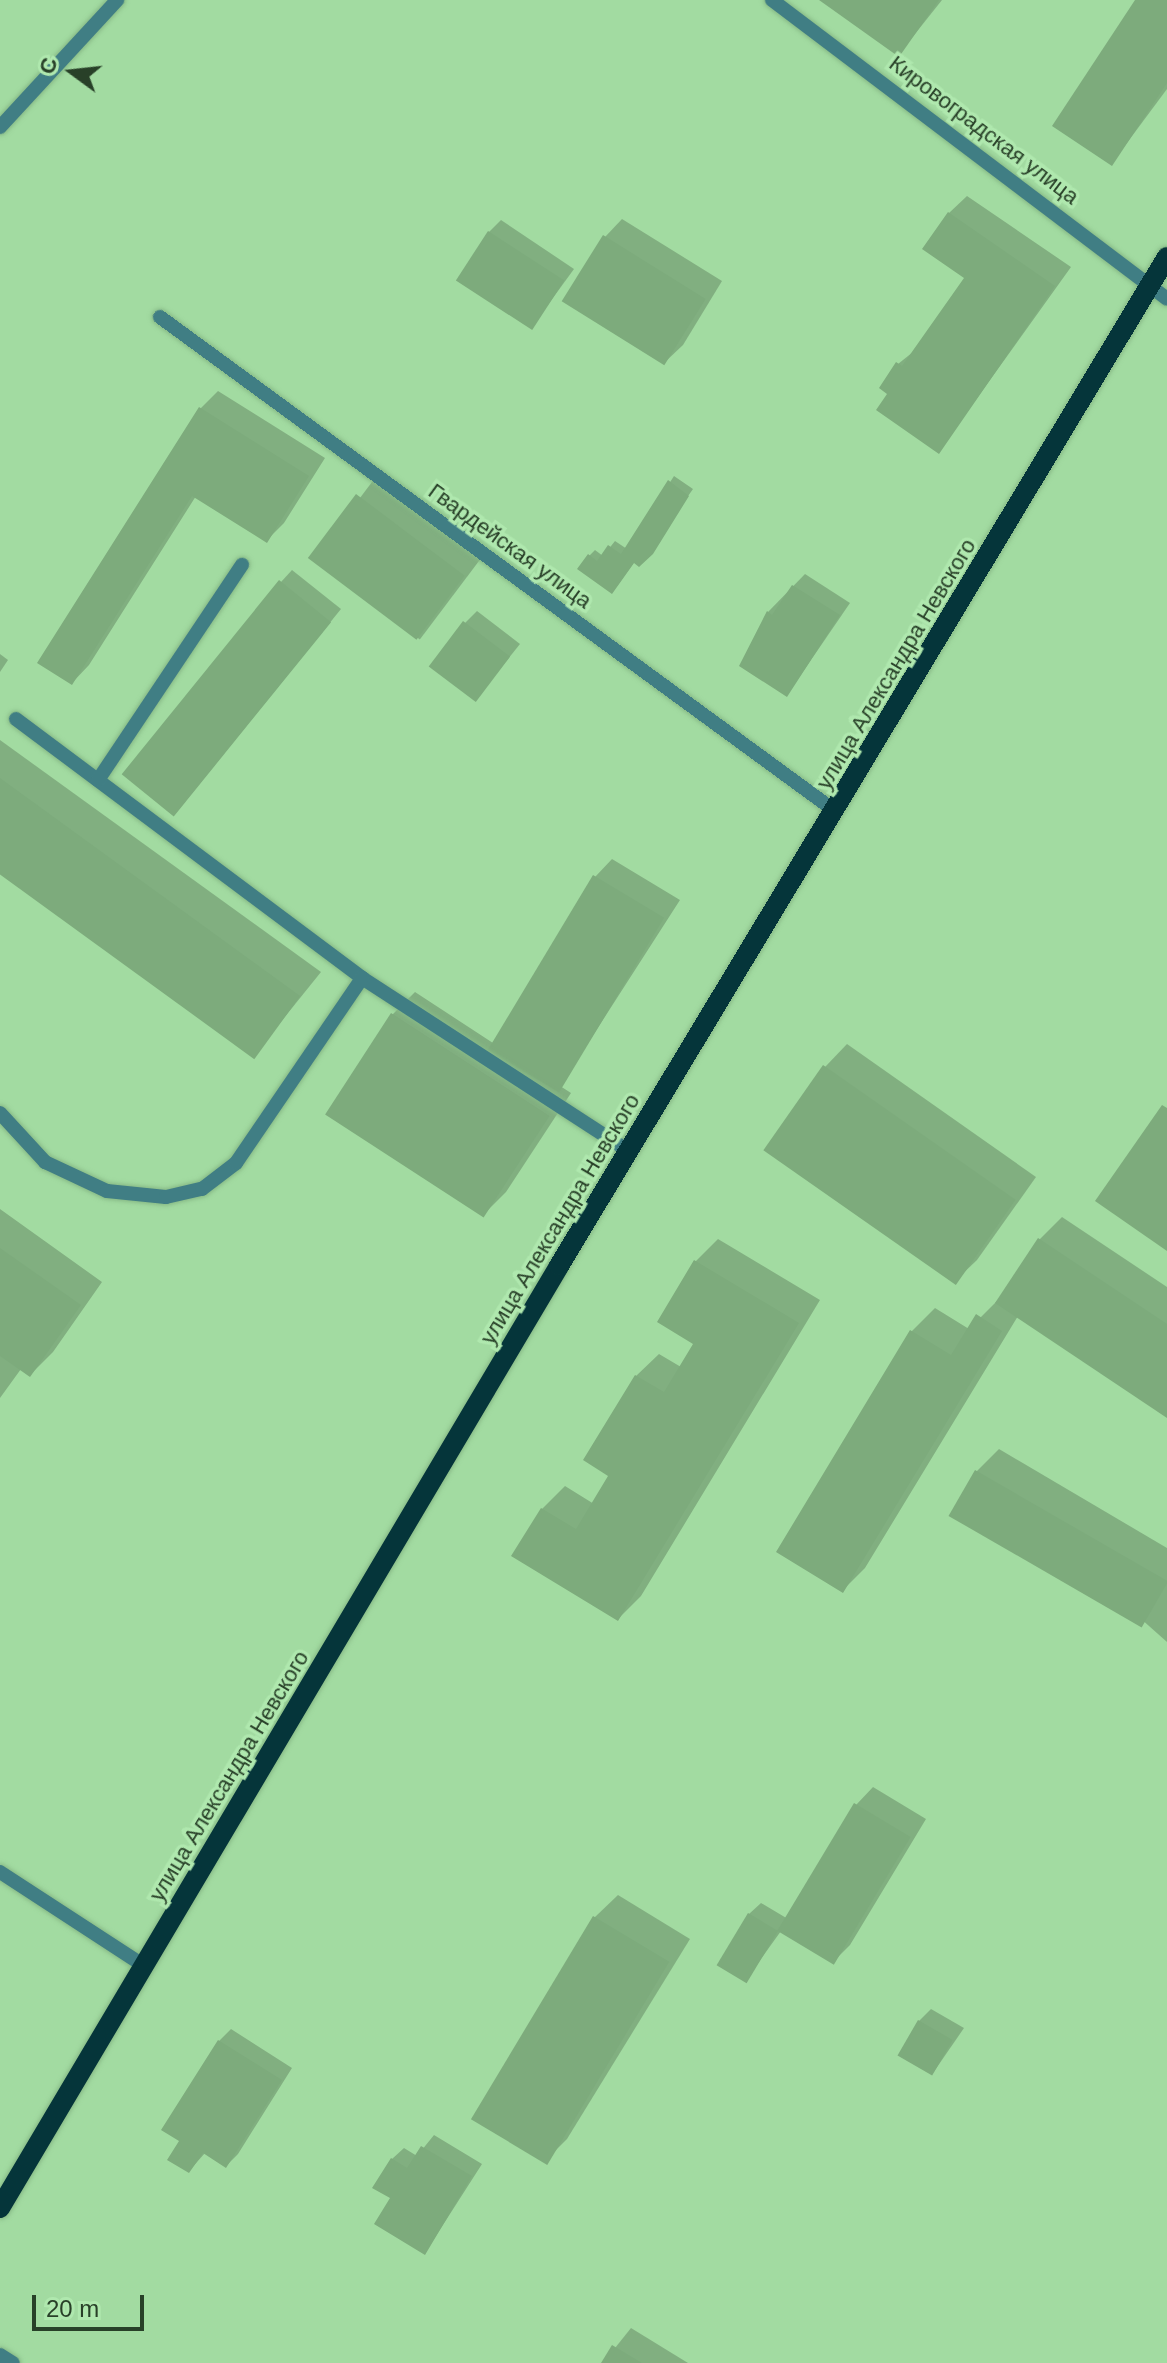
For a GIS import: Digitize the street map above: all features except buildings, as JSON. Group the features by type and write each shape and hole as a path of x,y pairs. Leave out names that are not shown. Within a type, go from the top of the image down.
{"main road":[{"name":"улица Александра Невского","path":"0,2208 628,1151 1167,257"}],"street":[{"path":"0,127 117,0"},
{"name":"Кировоградская улица","path":"772,0 1151,282 1167,299"},
{"name":"Гвардейская улица","path":"160,317 835,811"},
{"path":"98,780 242,565"},
{"path":"16,719 362,978 628,1151"},
{"path":"0,1113 45,1162 107,1191 166,1197 202,1189 236,1163 362,978"},
{"path":"0,1872 144,1966"},
{"path":"0,2355 13,2363"}]}
